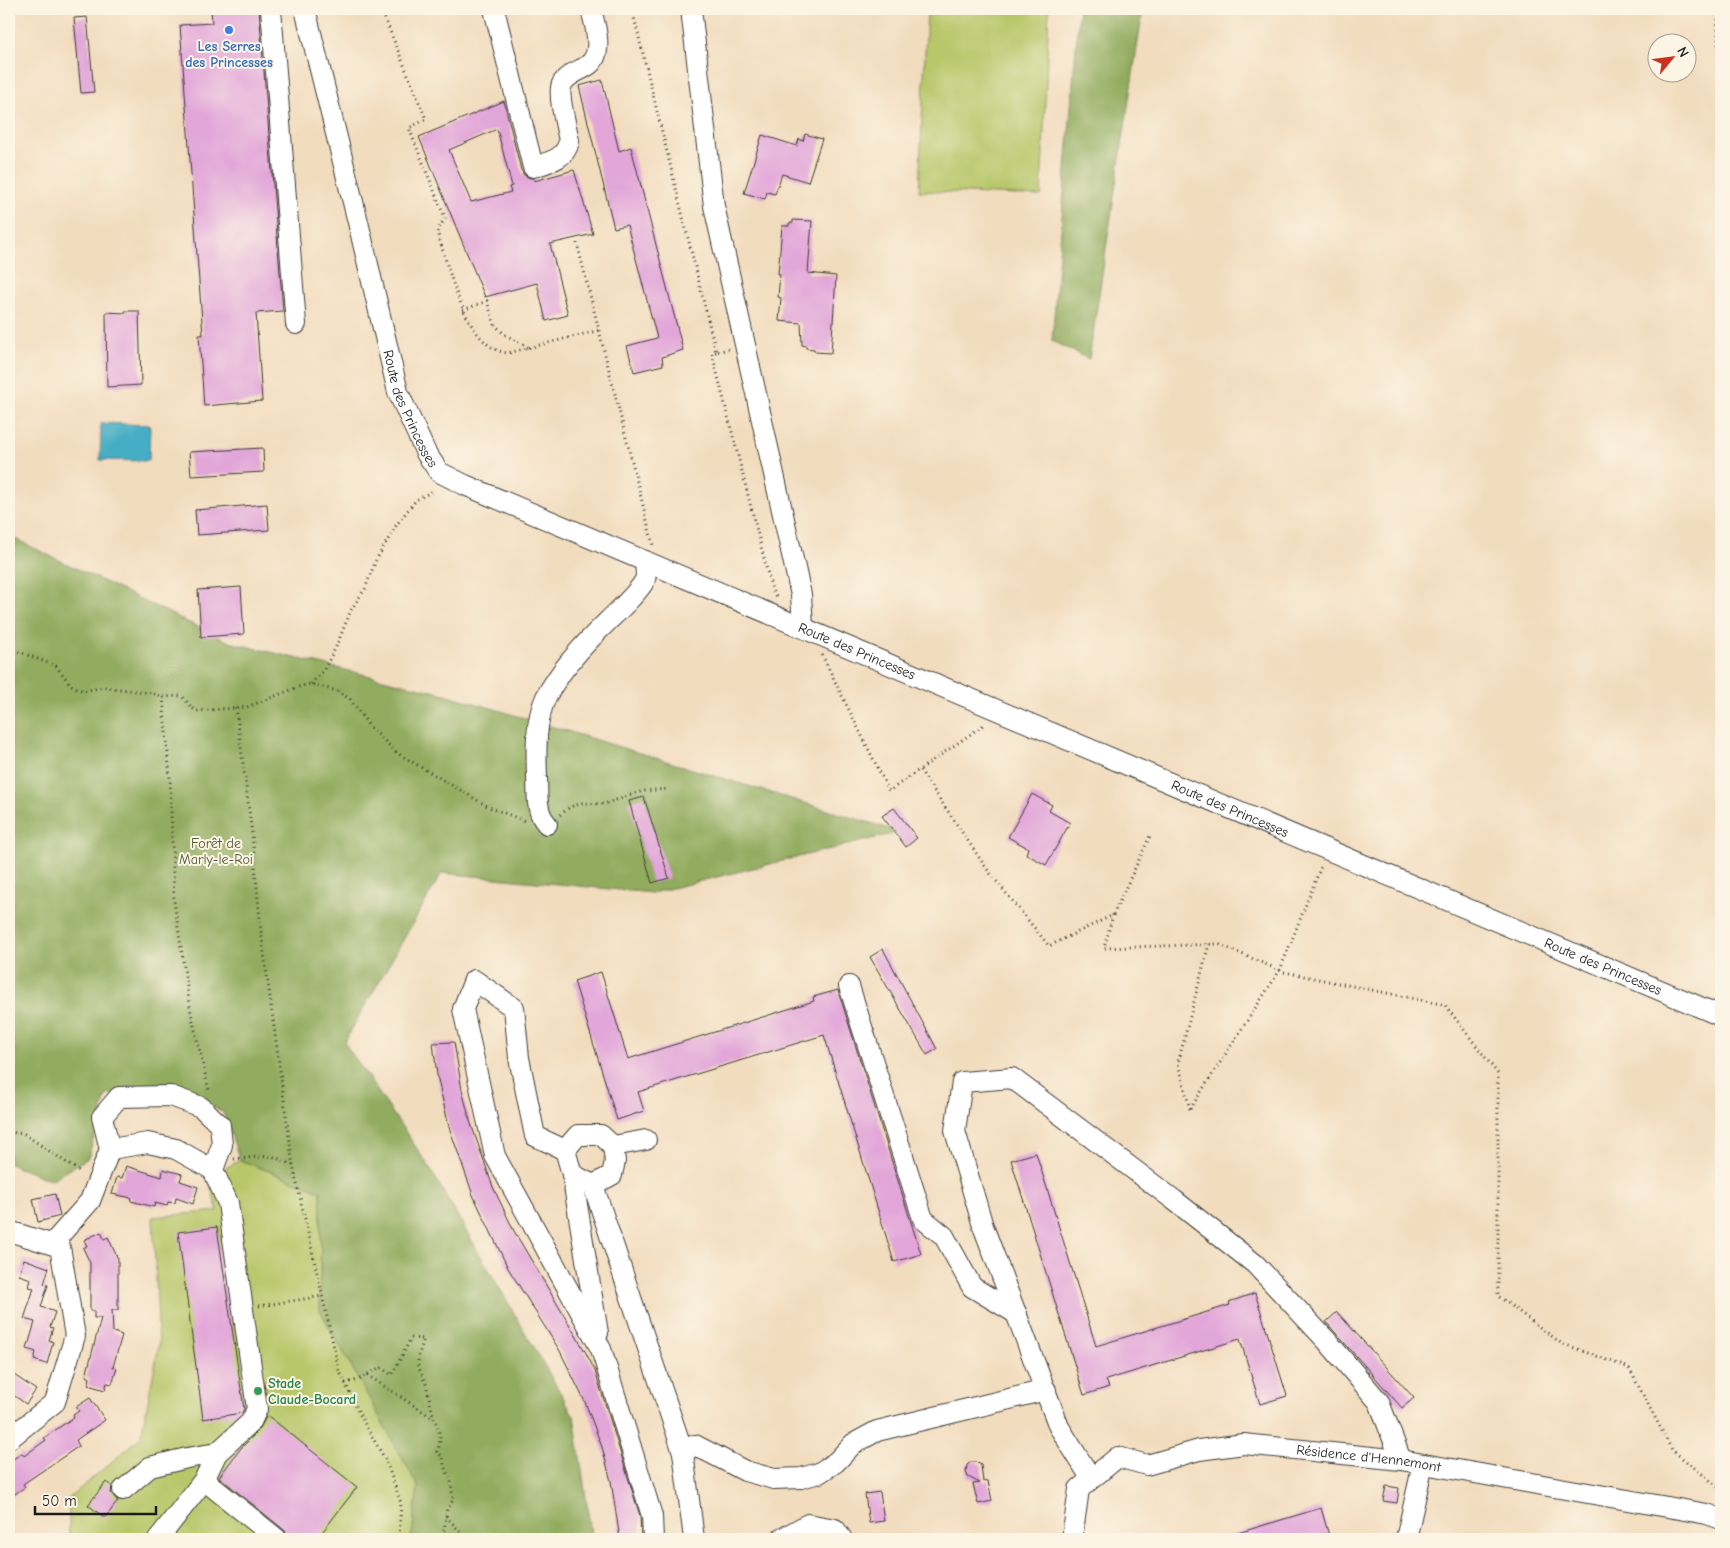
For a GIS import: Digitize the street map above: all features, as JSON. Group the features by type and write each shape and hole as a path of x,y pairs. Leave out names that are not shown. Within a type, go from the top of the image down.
{"street":[{"path":"271,9 296,324"},
{"name":"Route des Princesses","path":"305,9 398,392 426,453 439,472 456,481 649,554 807,629 1721,1016"},
{"path":"494,9 533,167 557,159 568,148 569,141 560,93 561,85 574,72 588,66 595,57 597,46 591,9"},
{"path":"691,9 714,206 807,629"},
{"path":"547,824 541,818 539,810 537,768 538,727 545,699 556,680 589,640 639,588 646,578 649,554"},
{"path":"600,1348 495,1156 462,1009 474,980 514,1008 519,1058 535,1136 565,1150 572,1174 600,1348 652,1516 653,1539"},
{"path":"849,986 924,1219 944,1236 972,1287 1017,1314"},
{"path":"1091,1478 1059,1427 983,1226 955,1131 962,1082 1012,1078 1174,1200 1255,1264 1328,1341 1379,1402 1402,1460"},
{"path":"52,1244 90,1201 110,1149 102,1118 119,1097 171,1096 201,1107 220,1125 222,1145 215,1165 230,1212 257,1408 251,1422 217,1453 204,1480 158,1539"},
{"path":"565,1150 578,1135 601,1135 613,1146 615,1161 612,1175 593,1185"},
{"path":"613,1146 646,1140"},
{"path":"110,1149 148,1143 176,1150 215,1165"},
{"path":"572,1174 593,1185 683,1452 694,1539"},
{"path":"9,1232 60,1247 75,1336 55,1402 9,1439"},
{"path":"683,1452 695,1445 745,1470 774,1479 801,1478 819,1473 836,1462 853,1444 877,1432 1046,1390"},
{"name":"Résidence d'Hennemont","path":"1072,1539 1079,1489 1118,1457 1147,1465 1199,1450 1244,1444 1402,1460 1707,1514 1721,1519"},
{"path":"123,1490 150,1467 217,1453"},
{"path":"1406,1539 1423,1464"},
{"path":"204,1480 277,1539"},
{"path":"781,1539 808,1524 834,1529 842,1539"}],"path":[{"path":"381,9 426,120 409,128 445,218 437,232 463,310 471,327 487,345 500,353 530,348 600,330"},
{"path":"632,9 716,352"},
{"path":"1718,9 1718,62 1721,111"},
{"path":"577,243 600,330 649,554"},
{"path":"463,310 487,301 495,325 504,334 530,348"},
{"path":"745,346 712,353 772,590 777,598"},
{"path":"311,684 323,670 336,647 351,610 364,589 376,560 397,524 416,500 456,481"},
{"path":"807,629 889,791 1002,712"},
{"path":"9,648 56,666 71,685 83,691 104,687 152,693 163,697 183,697 197,711 247,707 311,684 337,691 350,699 370,726 397,753 489,808 533,823 547,824 570,808 582,804 604,804 643,791 667,789"},
{"path":"163,697 170,778 174,901 191,1013 206,1080 212,1098"},
{"path":"236,708 251,825 261,931 294,1166 339,1370 362,1419 386,1461 401,1503 399,1539"},
{"path":"920,770 989,872 1049,946 1113,915"},
{"path":"1151,834 1113,915 1104,948 1218,944 1280,970 1445,1005 1498,1074 1498,1296 1561,1343 1629,1368 1672,1450 1721,1489"},
{"path":"1209,944 1178,1064 1190,1109 1280,970 1327,850"},
{"path":"9,1132 24,1134 97,1184"},
{"path":"215,1165 272,1156 294,1166"},
{"path":"264,1305 322,1296"},
{"path":"345,1383 358,1380 380,1367 392,1375 412,1338 424,1339 418,1356 418,1366 426,1384 434,1419 438,1425 440,1444 437,1452 443,1457 444,1466 451,1481 453,1500 446,1516 443,1536 440,1539"},
{"path":"367,1375 434,1419"},
{"path":"446,1516 466,1539"}],"green space":[{"path":"927,9 1049,9 1041,196 919,191"},
{"path":"1079,9 1143,9 1089,359 1052,341"},
{"name":"Forêt de Marly-le-Roi","path":"9,536 229,642 445,694 900,832 652,893 442,873 344,1042 426,1162 574,1416 592,1539 410,1539 418,1486 320,1310 321,1191 240,1160 223,1112 184,1090 106,1095 88,1158 51,1180 9,1164"},
{"name":"Stade Claude-Bocard","path":"240,1160 321,1191 320,1310 418,1486 410,1539 69,1539 69,1498 141,1437 159,1345 153,1217 218,1211 208,1178"}],"water":[{"path":"101,423 150,425 149,461 100,460"}],"building":[{"path":"211,9 259,9 283,311 256,313 262,401 204,406 199,335 203,335 180,25 212,23"},
{"path":"87,17 94,92 81,93 74,18"},
{"path":"602,80 619,151 631,147 683,350 662,357 663,365 634,372 627,346 657,338 627,225 614,228 579,86"},
{"path":"504,101 521,170 524,175 534,178 534,181 574,170 593,234 550,244 568,315 546,321 537,283 485,297 419,137","holes":["497,129 512,186 509,187 511,192 471,202 449,150"]},
{"path":"805,134 822,139 808,182 782,174 775,194 767,192 765,199 744,193 762,135 797,146 799,139 803,141"},
{"path":"793,220 812,221 808,273 836,276 831,353 815,352 814,349 806,348 806,346 802,345 801,323 779,321 781,298 778,297 780,274 778,274 782,226 789,226 789,223 793,223"},
{"path":"125,311 139,311 141,385 107,387 106,312 125,313"},
{"path":"263,448 264,472 191,476 189,452"},
{"path":"267,504 269,530 197,535 195,510"},
{"path":"241,587 244,634 201,637 198,590"},
{"path":"1032,794 1052,805 1049,811 1070,823 1046,865 1026,854 1028,848 1008,837"},
{"path":"644,797 669,878 652,883 629,801"},
{"path":"894,808 917,838 906,847 882,816"},
{"path":"883,949 937,1049 927,1055 870,957"},
{"path":"601,972 628,1059 814,1001 813,997 838,990 921,1254 894,1262 824,1035 638,1092 644,1111 617,1120 574,981"},
{"path":"454,1042 462,1090 470,1121 493,1187 514,1231 595,1371 640,1516 641,1539 620,1539 611,1481 602,1447 585,1402 560,1351 508,1268 473,1195 449,1127 437,1075 433,1043"},
{"path":"1036,1153 1096,1346 1230,1305 1229,1302 1255,1293 1287,1396 1260,1404 1240,1339 1106,1380 1109,1387 1084,1395 1011,1160"},
{"path":"126,1166 162,1177 163,1169 182,1174 180,1181 198,1187 193,1204 176,1198 175,1203 168,1202 167,1206 155,1203 154,1207 131,1201 132,1198 112,1194 117,1177 122,1178"},
{"path":"55,1194 60,1216 38,1222 33,1199"},
{"path":"217,1227 244,1409 242,1413 203,1419 178,1232"},
{"path":"101,1232 104,1239 108,1237 118,1259 118,1310 112,1310 113,1332 122,1335 113,1367 117,1368 112,1384 107,1383 105,1390 88,1385 90,1378 86,1376 101,1318 94,1318 94,1311 90,1311 90,1263 83,1248 87,1246 84,1240"},
{"path":"24,1259 49,1268 44,1284 48,1285 41,1307 55,1312 50,1327 53,1328 49,1340 53,1342 47,1364 34,1360 36,1352 27,1349 35,1322 24,1319 34,1288 29,1287 31,1279 19,1275"},
{"path":"1337,1312 1414,1398 1402,1408 1326,1322"},
{"path":"14,1375 36,1390 26,1404 9,1392 9,1383"},
{"path":"90,1398 105,1420 76,1440 79,1446 23,1484 25,1487 9,1498 9,1462 22,1453 24,1456 46,1440 44,1438 74,1417 73,1415 79,1411 76,1407"},
{"path":"267,1415 357,1487 317,1539 289,1539 288,1534 284,1530 219,1477 241,1448 259,1430"},
{"path":"971,1462 981,1465 983,1482 988,1481 992,1501 978,1504 973,1484 980,1483 968,1477 966,1471 967,1465"},
{"path":"106,1482 112,1486 111,1493 118,1501 105,1518 88,1505"},
{"path":"1386,1486 1399,1488 1397,1503 1383,1501"},
{"path":"880,1492 884,1521 869,1523 865,1494"},
{"path":"1321,1508 1330,1539 1228,1539 1228,1536"}],"place":[{"name":"Les Serres des Princesses","path":"229,30"},
{"name":"Stade Claude-Bocard","path":"258,1391"}]}
